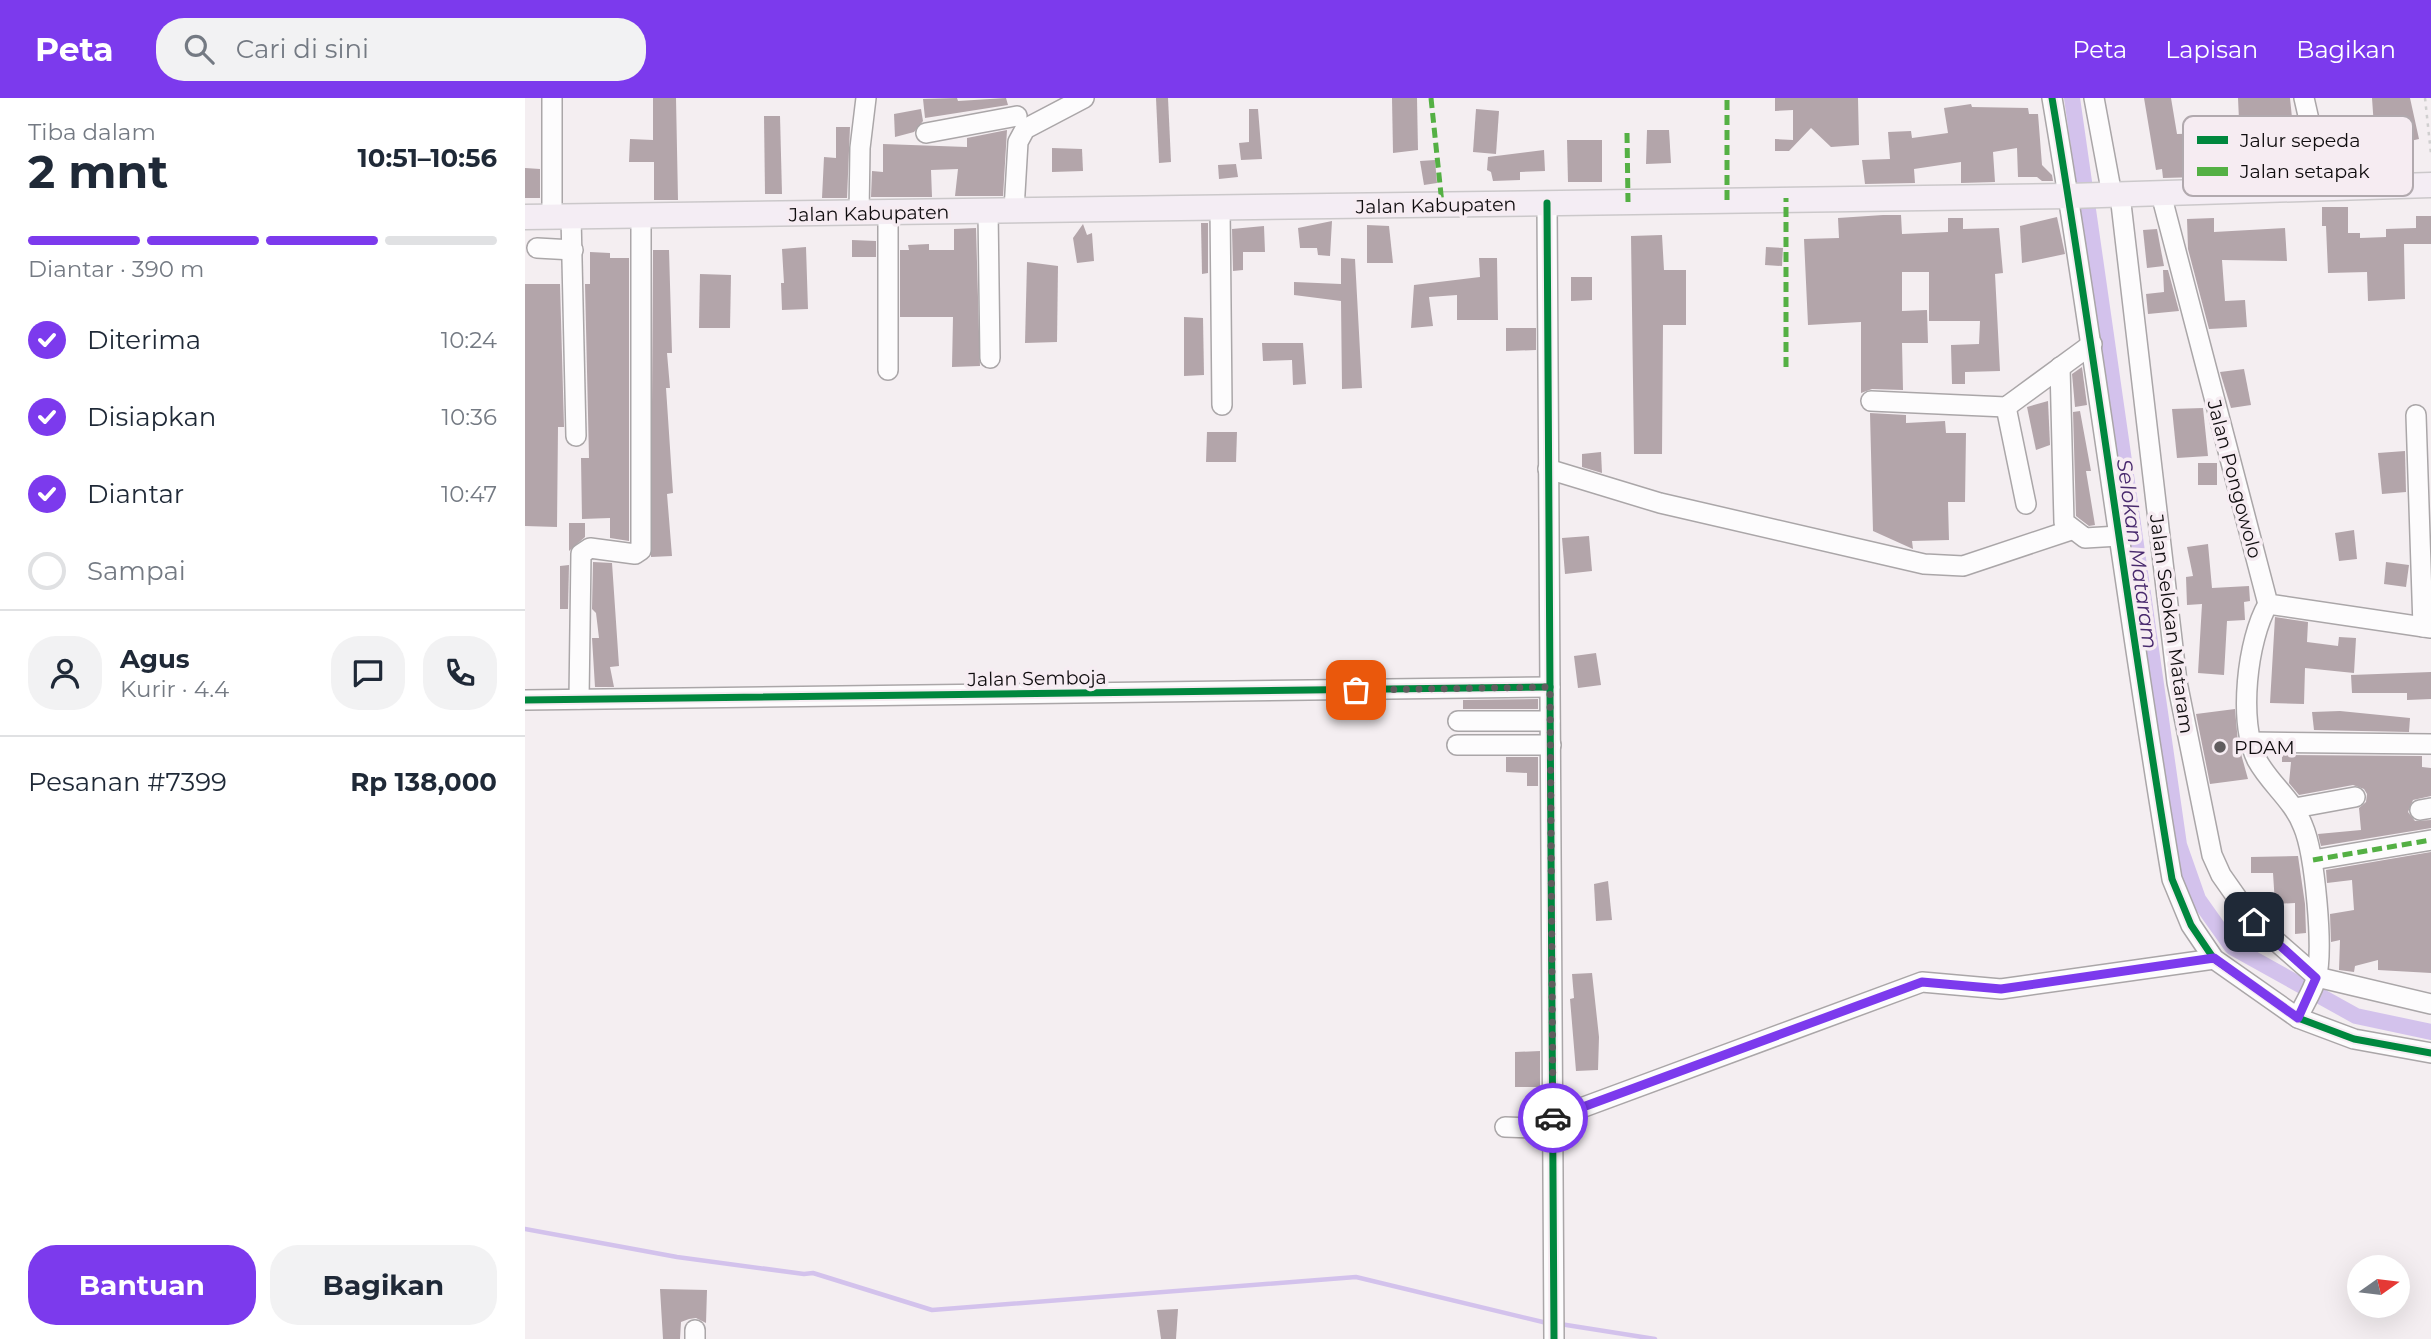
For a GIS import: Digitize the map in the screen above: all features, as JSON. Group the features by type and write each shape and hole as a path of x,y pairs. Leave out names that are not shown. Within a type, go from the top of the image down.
{"main road":[{"name":"Jalan Kabupaten","path":"2413,186 2431,185"},
{"name":"Jalan Kabupaten","path":"525,217 888,214 2183,193"}],"street":[{"path":"552,98 561,216 573,250 576,436"},
{"path":"859,214 861,136 866,98"},
{"path":"926,133 1084,98"},
{"path":"2052,98 2072,196 2119,536 2172,878 2191,925 2214,958 2300,1013 2354,1039 2431,1053"},
{"name":"Jalan Selokan Mataram","path":"2094,98 2114,195 2176,682 2212,856 2221,875 2254,922 2314,984 2431,1004"},
{"path":"2304,98 2308,116"},
{"path":"1014,210 1018,114"},
{"name":"Jalan Pongowolo","path":"2161,194 2268,604"},
{"path":"1547,203 1554,1339"},
{"path":"1220,207 1222,405"},
{"path":"988,211 990,358"},
{"path":"888,214 888,370"},
{"path":"579,699 581,554 590,548 635,554 641,550 641,216"},
{"path":"537,248 573,250"},
{"path":"1871,401 2006,407 2092,344"},
{"path":"2060,367 2064,522 2071,530 2085,538 2119,536"},
{"path":"2006,407 2025,504"},
{"path":"2300,1013 2314,984 2317,916 2313,860 2295,808 2258,762 2250,742 2251,653 2254,633 2268,604 2427,628 2416,415"},
{"path":"1548,469 1660,503 1924,564 1962,565 2071,530"},
{"name":"Jalan Semboja","path":"525,700 1550,687"},
{"path":"1458,721 1551,721"},
{"path":"2250,742 2431,744"},
{"path":"1457,745 1551,745"},
{"path":"2295,808 2354,797"},
{"path":"2313,860 2431,840"},
{"path":"1505,1127 1554,1123 1922,982 2001,989 2214,958"}],"path":[{"path":"2425,98 2431,154"}],"building":[{"path":"653,98 676,98 678,200 654,200 654,162 629,162 630,139 653,140"},
{"path":"957,98 958,101 1006,98 1008,105 925,118 923,99"},
{"path":"1156,98 1168,98 1171,162 1159,163"},
{"path":"1392,98 1417,98 1418,150 1393,153"},
{"path":"1775,98 1858,98 1859,145 1831,147 1811,128 1789,151 1775,151 1775,139 1793,140 1793,110 1775,111"},
{"path":"2144,98 2171,98 2177,134 2183,134 2183,177 2163,178 2162,169 2156,170"},
{"path":"2238,98 2290,98 2292,116 2239,116"},
{"path":"2372,98 2410,98 2419,139 2413,140 2413,116 2373,116"},
{"path":"1971,104 1972,107 2028,108 2029,114 2038,114 2042,165 2052,175 2053,181 2042,181 2037,177 2018,177 2017,148 1993,152 1995,182 1961,183 1961,162 1914,169 1915,183 1865,184 1862,160 1890,159 1888,132 1911,131 1912,138 1948,133 1944,108"},
{"path":"921,109 923,121 914,132 895,137 894,114"},
{"path":"1249,109 1258,109 1262,159 1241,160 1239,143 1249,142"},
{"path":"1476,109 1499,111 1496,154 1473,152"},
{"path":"764,116 780,116 782,194 765,194"},
{"path":"836,127 850,127 847,198 822,198 824,157 836,158"},
{"path":"1007,130 1003,196 955,196 958,169 931,170 932,197 871,197 872,171 883,172 883,144 967,147 967,138"},
{"path":"1647,130 1669,130 1671,163 1646,164"},
{"path":"1567,140 1602,140 1602,182 1568,182"},
{"path":"1052,148 1082,149 1083,171 1052,172"},
{"path":"1544,150 1545,171 1520,172 1520,180 1493,181 1491,172 1487,170 1488,157"},
{"path":"1435,160 1437,183 1424,185 1420,161"},
{"path":"1236,164 1238,177 1219,179 1218,165"},
{"path":"525,168 540,169 540,198 525,198"},
{"path":"2322,207 2348,207 2348,233 2360,233 2360,238 2386,237 2386,229 2416,228 2416,216 2431,216 2431,244 2404,244 2405,299 2368,301 2367,272 2328,273 2326,226 2322,226"},
{"path":"1901,215 1902,234 1948,232 1948,218 1963,218 1963,229 1999,228 2003,273 1995,274 2000,371 1965,372 1965,384 1952,384 1951,345 1979,344 1980,321 1929,321 1929,272 1902,272 1902,311 1927,310 1928,343 1902,343 1903,390 1872,389 1861,393 1861,322 1808,325 1804,239 1839,238 1838,218"},
{"path":"2057,217 2065,254 2022,263 2020,226"},
{"path":"2214,218 2214,232 2285,228 2287,261 2222,260 2225,301 2245,300 2247,327 2209,329 2188,249 2187,219"},
{"path":"1332,221 1330,256 1318,255 1317,248 1300,248 1298,228"},
{"path":"1201,223 1208,223 1208,273 1202,274"},
{"path":"1083,224 1087,235 1092,233 1094,261 1077,263 1073,238"},
{"path":"1367,225 1389,226 1393,263 1367,263"},
{"path":"1264,226 1265,252 1243,252 1243,270 1233,271 1232,229"},
{"path":"976,228 980,366 952,367 953,317 900,317 900,250 909,250 908,245 929,244 929,250 954,250 954,229"},
{"path":"2157,229 2164,266 2147,268 2143,230"},
{"path":"1662,235 1664,270 1686,270 1686,325 1663,325 1662,454 1634,454 1631,236"},
{"path":"852,240 876,241 876,257 852,257"},
{"path":"806,247 808,309 782,310 782,249"},
{"path":"1766,247 1783,248 1782,266 1765,265"},
{"path":"653,250 669,250 672,353 667,353 670,388 666,388 673,493 667,494 672,556 651,557"},
{"path":"590,252 610,253 610,258 629,258 629,541 610,538 610,518 582,519 581,458 589,458 585,284 590,284"},
{"path":"1341,258 1355,259 1362,388 1342,389 1341,301 1294,295 1294,282 1341,284"},
{"path":"1479,258 1497,258 1498,320 1457,320 1457,295 1429,297 1433,326 1411,328 1414,285 1480,277"},
{"path":"1027,262 1058,266 1057,342 1025,343"},
{"path":"2163,270 2168,270 2179,311 2148,314 2146,294 2164,292"},
{"path":"700,274 731,275 730,328 699,328"},
{"path":"1571,277 1592,277 1592,300 1571,301"},
{"path":"525,284 560,284 564,427 558,427 557,527 525,526"},
{"path":"1184,317 1203,318 1204,375 1184,376"},
{"path":"1506,328 1536,328 1536,350 1506,351"},
{"path":"1262,343 1303,343 1306,384 1293,385 1292,360 1263,361"},
{"path":"2082,367 2087,405 2075,407 2072,374"},
{"path":"2244,369 2251,405 2231,408 2220,372"},
{"path":"2048,401 2050,445 2036,450 2027,407"},
{"path":"2203,408 2208,456 2177,458 2172,409"},
{"path":"2080,411 2091,471 2086,471 2095,525 2089,526 2076,516 2073,412"},
{"path":"1870,413 1906,415 1906,423 1945,421 1946,433 1966,433 1965,502 1948,502 1949,540 1912,541 1913,549 1873,531"},
{"path":"1207,432 1237,432 1236,462 1206,462"},
{"path":"2405,451 2406,492 2382,494 2378,453"},
{"path":"1601,452 1602,473 1582,467 1582,454"},
{"path":"2198,463 2217,463 2217,485 2198,485"},
{"path":"569,523 585,523 585,537 569,551"},
{"path":"2354,530 2357,559 2339,561 2335,533"},
{"path":"1589,536 1592,571 1565,574 1562,538"},
{"path":"2208,544 2212,588 2249,586 2250,601 2244,602 2245,620 2227,621 2224,675 2198,673 2202,604 2187,605 2186,577 2193,576 2187,547"},
{"path":"593,562 612,563 619,666 610,667 614,687 595,687 592,638 599,638 596,613 592,609"},
{"path":"2386,562 2409,565 2406,587 2384,584"},
{"path":"569,565 568,609 560,609 560,566"},
{"path":"2275,617 2308,622 2307,642 2338,646 2339,637 2356,638 2354,673 2305,668 2304,704 2270,703"},
{"path":"1596,653 1601,685 1578,688 1574,656"},
{"path":"2431,672 2431,699 2407,700 2407,693 2352,693 2351,675"},
{"path":"1538,699 1538,709 1463,709 1463,700"},
{"name":"PDAM","path":"2235,709 2238,743 2248,779 2210,784 2196,714"},
{"path":"2340,711 2410,718 2409,732 2314,730 2312,712"},
{"path":"2282,755 2422,756 2422,767 2431,768 2431,796 2413,800 2408,812 2415,821 2431,820 2431,828 2321,846 2318,834 2361,830 2359,808 2366,802 2367,794 2364,789 2353,785 2299,795 2289,783 2291,762 2282,762"},
{"path":"1506,757 1538,757 1538,786 1527,786 1527,773 1506,772"},
{"path":"2431,852 2431,973 2378,970 2378,960 2355,966 2354,972 2339,970 2340,940 2331,942 2330,914 2354,910 2352,880 2327,883 2326,870"},
{"path":"2298,856 2306,933 2295,934 2295,903 2275,904 2273,873 2251,873 2251,857"},
{"path":"1608,881 1612,920 1596,921 1594,884"},
{"path":"1592,973 1599,1037 1598,1070 1576,1071 1570,999 1574,998 1572,974"},
{"path":"1540,1051 1540,1087 1515,1087 1515,1052"},
{"path":"660,1289 707,1290 706,1323 696,1318 689,1319 681,1322 680,1339 663,1339"},
{"path":"1178,1309 1176,1339 1161,1339 1157,1310"}],"waterway":[{"name":"Selokan Mataram","path":"2072,98 2179,845 2198,899 2232,947 2356,1016 2431,1032"},
{"path":"525,1229 677,1257 813,1273 932,1310 1356,1277 1547,1323"},
{"path":"1560,1324 1655,1339"}],"marked path":[{"path":"1431,98 1442,204"},
{"path":"1727,98 1727,200"},
{"path":"1627,133 1628,202"},
{"path":"1786,198 1786,367"},
{"path":"2313,860 2431,840"}],"cycle path":[{"path":"2052,98 2172,879 2191,925 2214,959 2298,1018 2354,1039 2431,1053"},
{"path":"1547,203 1554,1339"},
{"path":"525,700 1550,687"}],"way so far":[{"path":"1356,690 1550,687 1553,1118"}],"place":[{"name":"PDAM","path":"2220,747"}],"route":[{"path":"1553,1118 1922,982 2001,989 2075,976 2214,958 2298,1018 2316,978 2254,922"}]}
